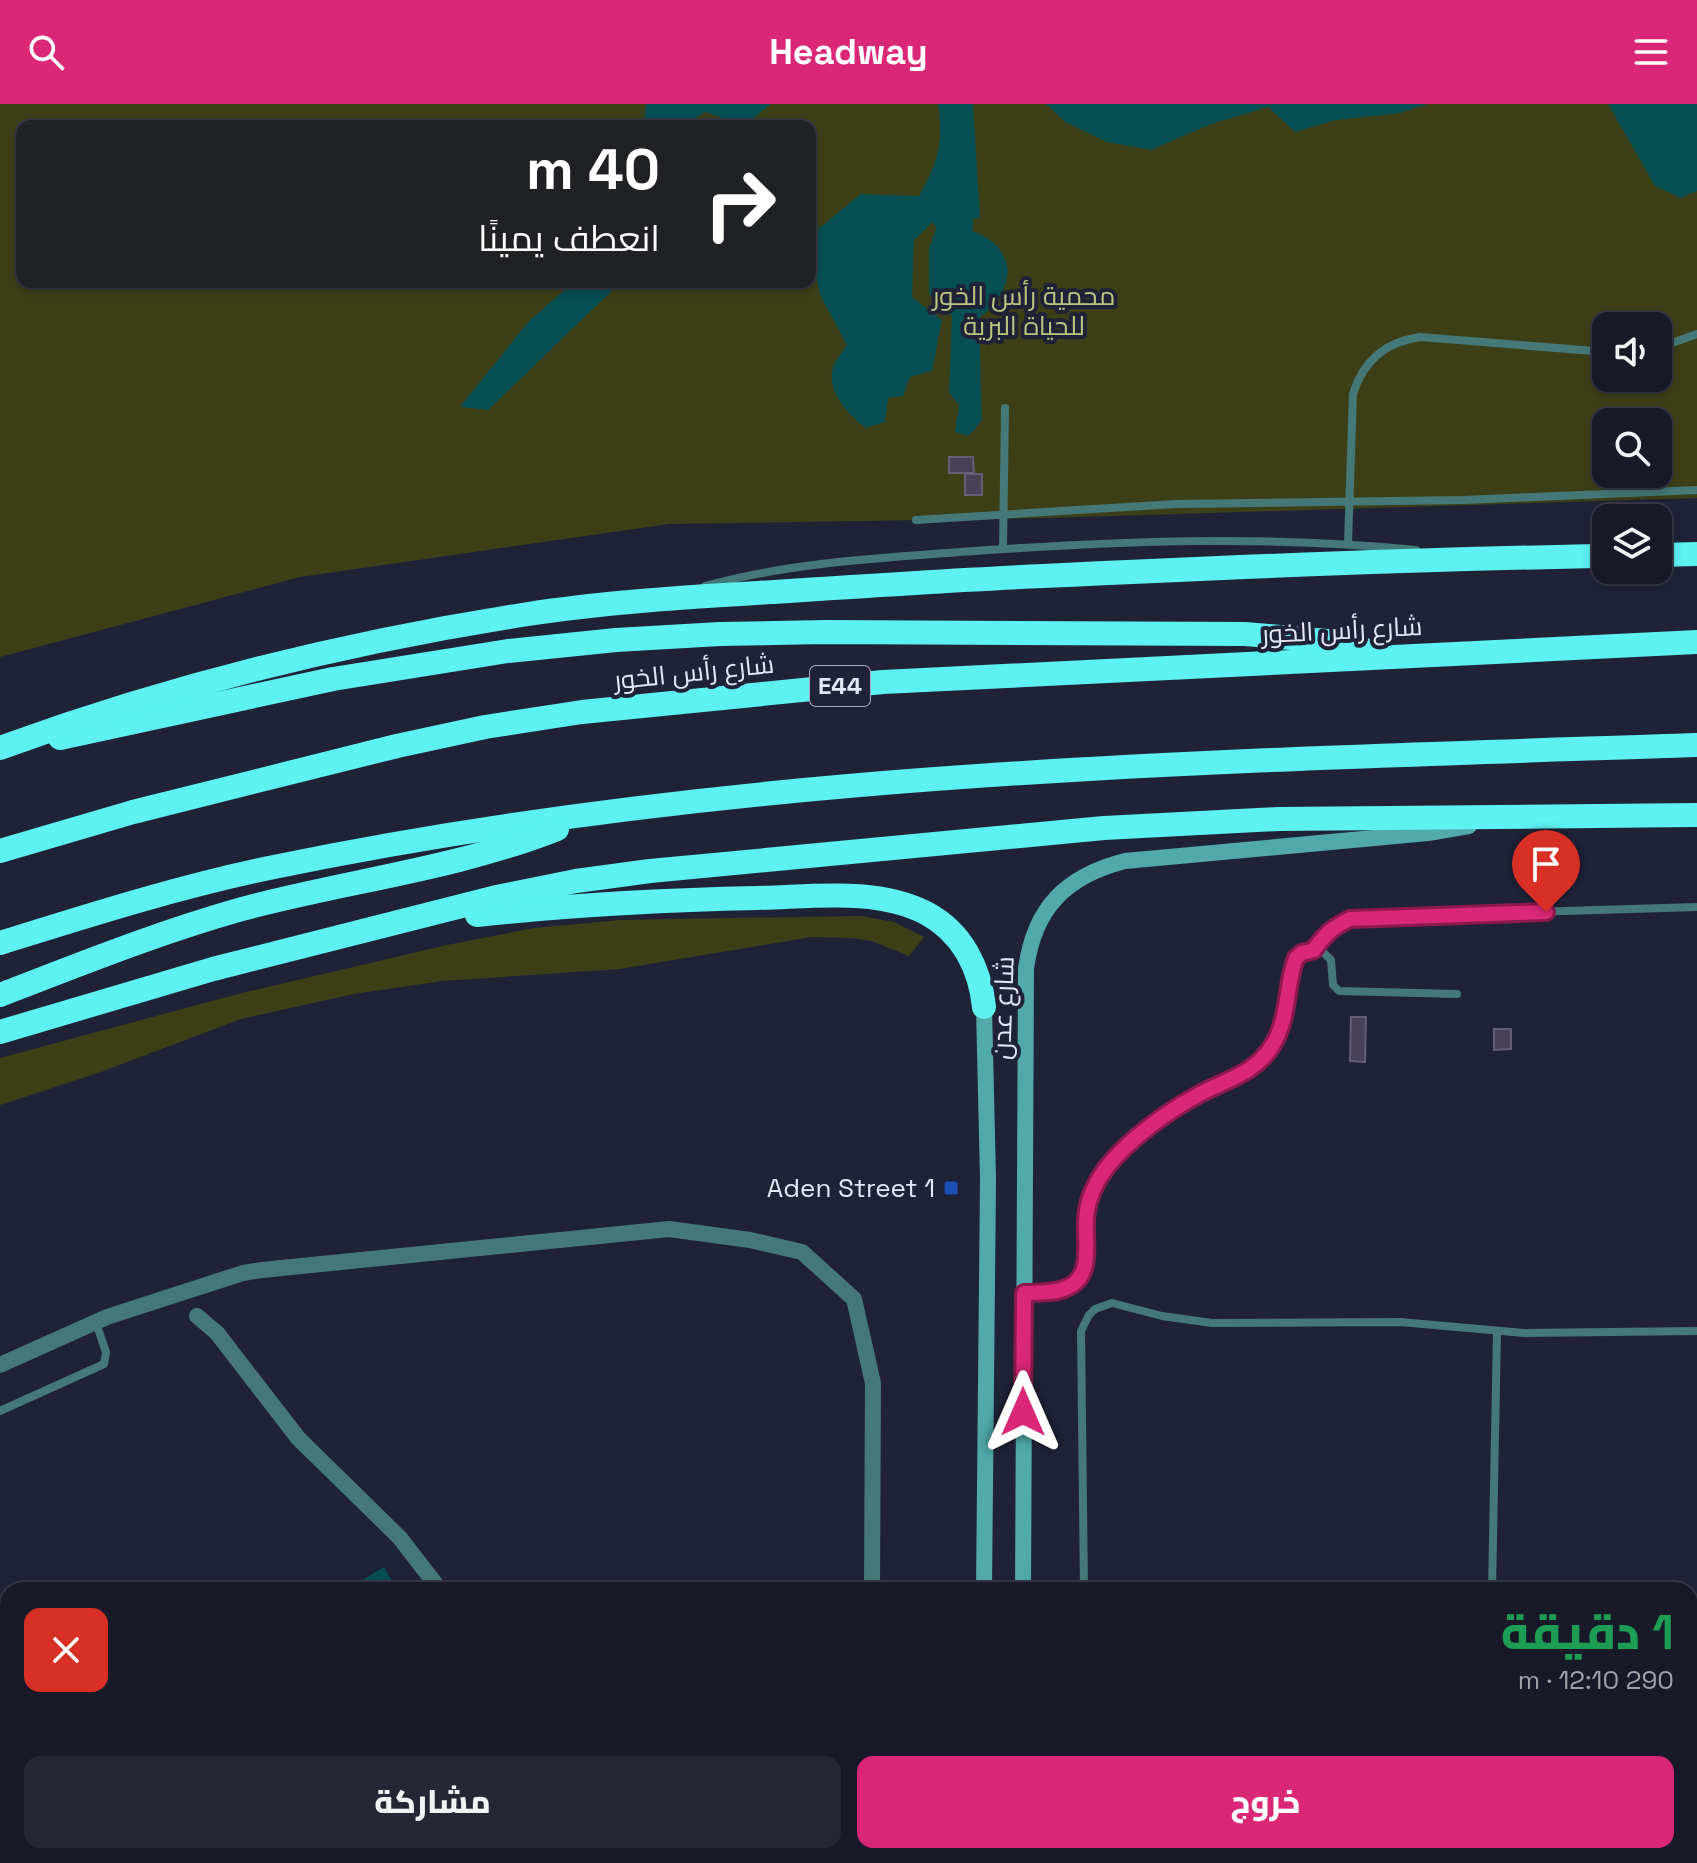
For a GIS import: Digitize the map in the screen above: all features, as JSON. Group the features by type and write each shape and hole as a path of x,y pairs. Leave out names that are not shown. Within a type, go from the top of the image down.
{"highway":[{"path":"1672,555 1697,554"},
{"path":"0,748 148,697 294,659 382,639 525,614 658,599 971,579 1592,556"},
{"path":"0,748 85,734 333,679 508,651 631,639 825,632 1245,634 1327,641 1386,656"},
{"name":"شارع رأس الخور","path":"0,851 133,812 397,746 485,727 582,712 883,682 1697,642"},
{"path":"0,943 270,867 488,828 600,812 971,776 1697,745"},
{"path":"0,995 122,949 242,909 512,844 600,812"},
{"path":"0,1032 213,969 497,897 576,881 745,861 1104,828 1278,819 1697,815"},
{"path":"399,924 620,902 804,897 882,899 925,913 953,934 977,971 984,1007"}],"street":[{"name":"شارع عدن","path":"1023,1582 1026,969 1035,929 1055,899 1082,876 1099,867 1125,861 1428,833 1504,817"},
{"name":"شارع عدن","path":"984,1007 988,1179 984,1582"},
{"path":"0,1365 96,1322 243,1273 669,1229 750,1240 802,1252 854,1299 873,1383 872,1582"},
{"path":"197,1316 217,1333 298,1438 400,1538 434,1582"}],"lane":[{"path":"1672,343 1697,334"},
{"path":"1348,543 1353,394 1369,362 1387,347 1420,337 1592,351"},
{"path":"1003,549 1005,408"},
{"path":"916,520 1176,504 1477,500 1697,490"},
{"path":"658,599 736,577 814,564 1115,543 1253,540 1348,543 1480,558"},
{"path":"1314,950 1323,936 1335,926 1350,919 1366,917 1697,907"},
{"path":"1024,1293 1066,1288 1081,1276 1086,1258 1086,1212 1098,1180 1119,1154 1181,1105 1235,1079 1263,1058 1280,1030 1296,958 1302,953 1314,950 1323,952 1331,960 1333,985 1339,991 1457,994"},
{"path":"1084,1582 1081,1331 1089,1315 1103,1305 1121,1303 1162,1316 1248,1325 1400,1322 1497,1333 1697,1331"},
{"path":"0,1411 104,1364 106,1352 96,1322"},
{"path":"1492,1582 1497,1333"}],"green space":[{"name":"محمية رأس الخور للحياة البرية","path":"0,104 1697,104 1697,498 1048,518 669,524 300,577 0,657"},
{"path":"861,916 894,922 924,937 909,956 872,941 812,937 619,969 442,981 354,994 241,1019 101,1072 0,1105 0,1058 238,994 447,945 534,928 620,920"}],"shaded area":[{"path":"646,104 771,104 751,120 724,120 705,112 692,120 644,120"},
{"path":"938,104 973,104 980,218 973,219 973,231 999,248 1008,271 1000,296 979,318 982,420 969,436 955,432 959,405 949,393 952,316 929,294 929,249 936,229 933,222 914,240 912,297 942,320 932,371 910,377 903,396 888,398 885,422 866,428 840,402 833,385 833,367 847,345 820,295 816,275 818,229 861,194 919,196 938,152"},
{"path":"1046,104 1427,104 1400,113 1336,120 1295,132 1268,107 1211,124 1151,150 1107,142 1065,122"},
{"path":"1608,104 1697,104 1697,191 1681,198 1655,186"},
{"path":"567,288 615,288 488,410 460,407 530,320"},
{"path":"384,1567 392,1582 359,1582"}],"building":[{"path":"949,457 973,457 974,473 949,473"},
{"path":"965,474 982,474 982,495 965,495"},
{"path":"1351,1017 1366,1017 1365,1062 1350,1061"},
{"path":"1494,1029 1511,1029 1511,1049 1494,1050"}],"place":[{"name":"Aden Street 1","path":"951,1188"}],"route":[{"path":"1023,1412 1024,1293 1057,1291 1075,1283 1081,1276 1086,1258 1086,1212 1098,1180 1119,1154 1181,1105 1235,1079 1263,1058 1280,1030 1296,958 1308,950 1314,950 1323,936 1350,919 1546,912"}]}
